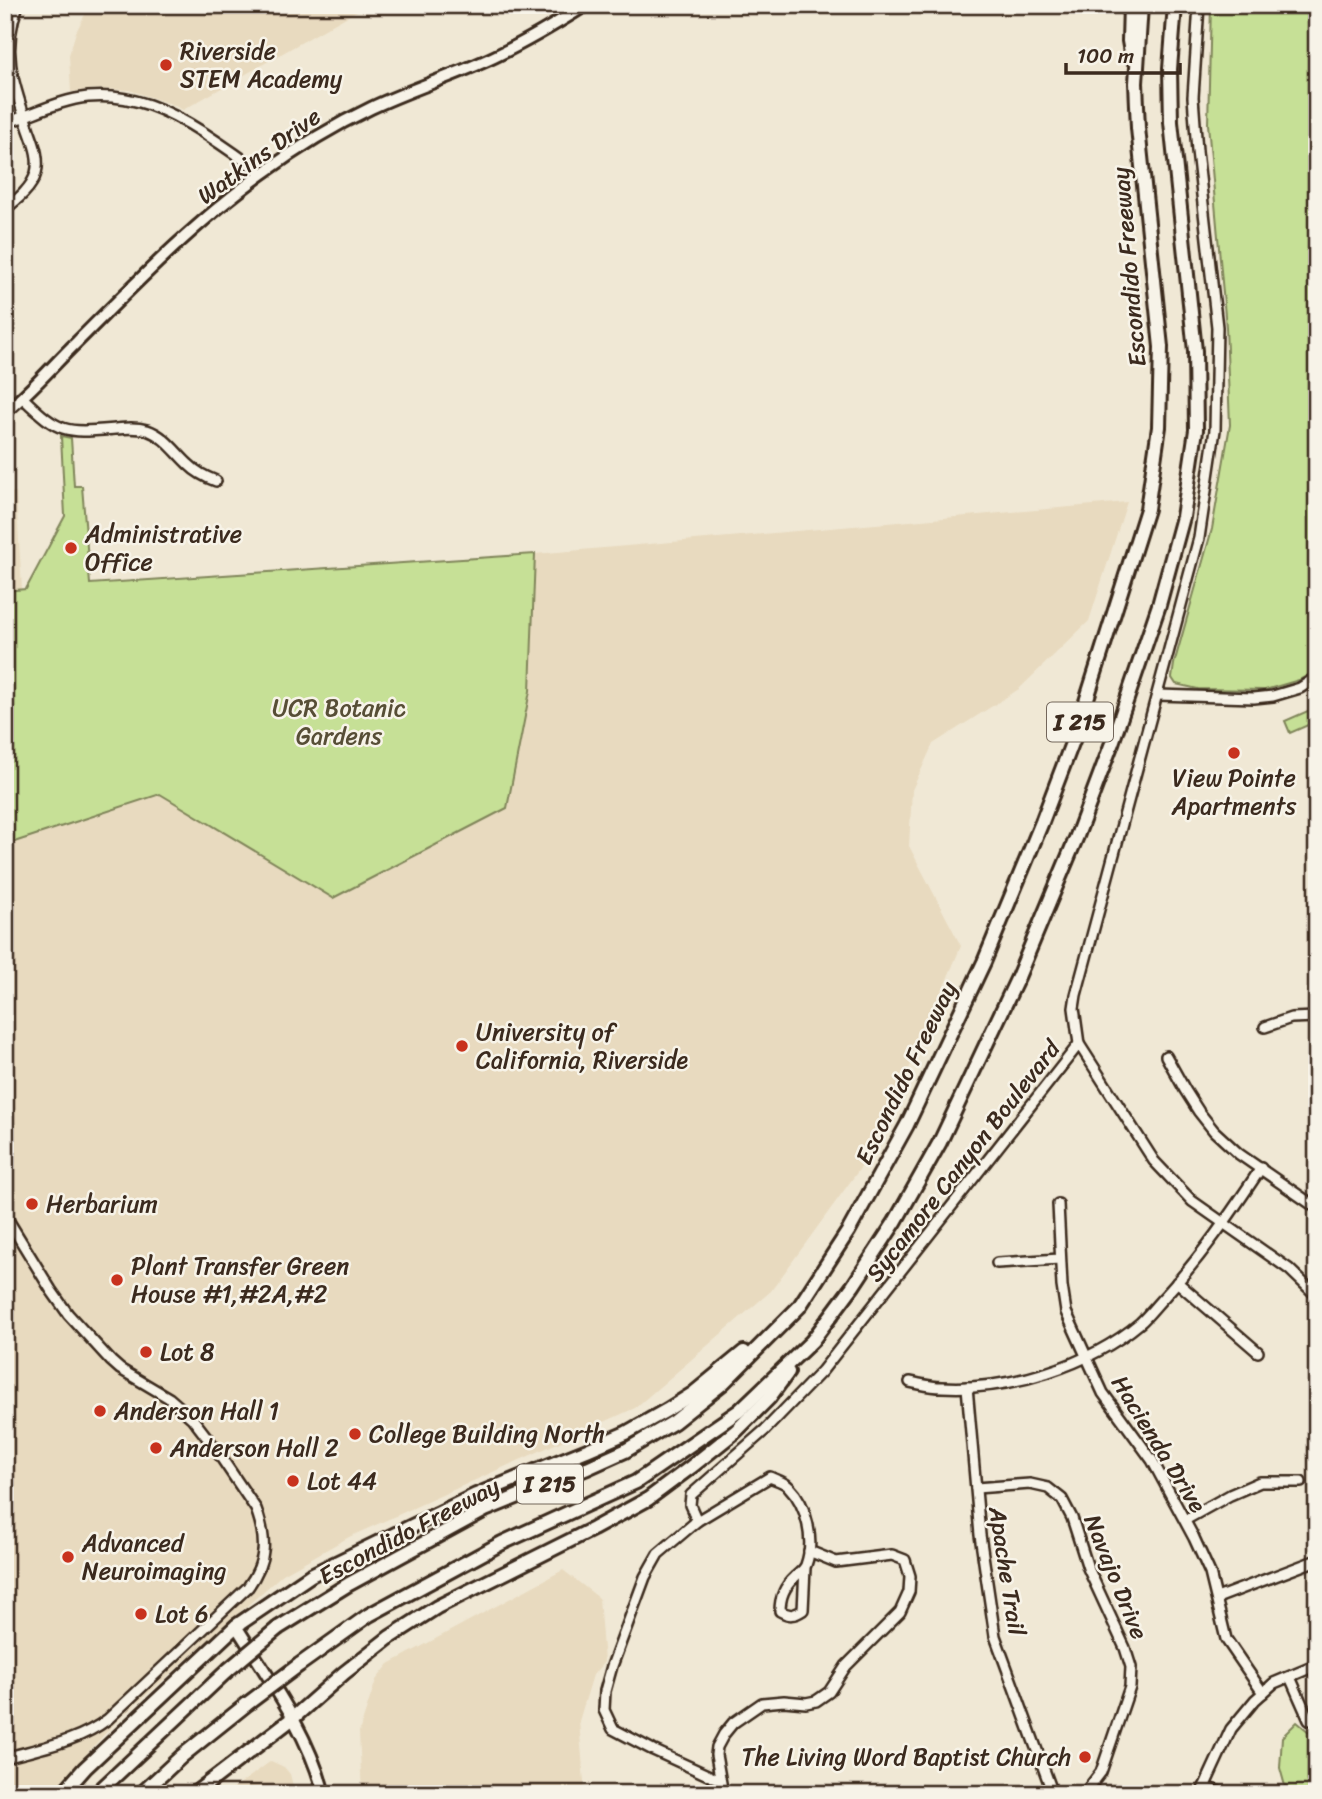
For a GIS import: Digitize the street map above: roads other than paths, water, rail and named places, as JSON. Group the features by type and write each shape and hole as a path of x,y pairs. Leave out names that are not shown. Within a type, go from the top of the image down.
{"highway":[{"path":"1130,5 1129,41 1136,83"},
{"name":"Escondido Freeway","path":"96,1794 228,1670 278,1628 349,1584 485,1510 625,1451 674,1422 723,1383 799,1307 849,1230 908,1125 984,962 1042,822 1077,730 1147,509 1159,427 1161,347 1140,154 1136,83 1141,5"},
{"name":"I 215","path":"141,1794 182,1756 247,1704 369,1615 502,1544 636,1482 739,1411 812,1340 853,1286 895,1223 952,1118 1018,977 1077,836 1163,592 1184,516 1196,430 1195,351 1171,122 1170,69 1175,5"},
{"path":"62,1794 85,1768 236,1626 311,1575 476,1495 626,1433 694,1393 799,1307"},
{"path":"194,1794 293,1718 390,1637 437,1607 593,1529 639,1504 670,1483 736,1431 769,1398 812,1340"}],"main road":[{"name":"Watkins Drive","path":"5,412 23,398 150,270 262,174 331,128 372,107 493,58 586,5"},
{"path":"236,1626 293,1718 313,1759 324,1794"}],"street":[{"path":"5,209 23,194 36,174 37,156 14,89 7,48 11,23 18,5"},
{"name":"Sycamore Canyon Boulevard","path":"697,1521 690,1505 691,1495 765,1430 818,1376 1079,1044 1074,1008 1076,995 1199,538 1215,430 1217,327 1193,97 1199,5"},
{"path":"5,123 87,97 117,97 142,102 181,118 239,155 262,174"},
{"path":"23,398 44,418 66,430 131,428 152,432 166,441 192,468 216,481"},
{"path":"1158,695 1254,698 1273,696 1300,688 1317,677"},
{"path":"1265,1027 1291,1018 1317,1017"},
{"path":"1079,1044 1154,1161 1192,1200 1289,1269 1317,1296"},
{"path":"1166,1056 1192,1101 1214,1130 1239,1154 1317,1208"},
{"path":"910,1382 940,1387 967,1387 1013,1381 1086,1357 1114,1341 1140,1322 1177,1282 1225,1223 1261,1168"},
{"name":"Hacienda Drive","path":"1058,1203 1060,1259 1066,1312 1103,1393 1152,1460 1185,1520 1210,1573 1226,1639 1263,1693"},
{"path":"5,1215 51,1290 88,1336 120,1369 169,1398 201,1428 251,1501 261,1524 264,1545 260,1567 248,1587 99,1726 72,1740 5,1760"},
{"path":"997,1263 1060,1259"},
{"path":"1177,1282 1258,1352"},
{"name":"Apache Trail","path":"967,1387 980,1535 995,1636 1053,1794"},
{"path":"720,1779 612,1729 604,1710 605,1691 612,1666 645,1577 658,1554 697,1521 770,1477 788,1485 803,1506 809,1538 803,1609 788,1615 780,1611 780,1598 789,1583 806,1568"},
{"path":"1185,1520 1260,1482 1301,1482"},
{"name":"Navajo Drive","path":"976,1488 1030,1484 1048,1488 1062,1499 1072,1518 1088,1568 1125,1648 1131,1667 1130,1687 1101,1772 1084,1794"},
{"path":"723,1794 717,1765 717,1747 733,1723 762,1703 806,1703 824,1697 846,1666 900,1612 909,1592 910,1576 905,1560 892,1555 836,1562 809,1551"},
{"path":"1217,1598 1317,1560"},
{"path":"1226,1794 1203,1791 1231,1729 1255,1700 1274,1683 1317,1665"},
{"path":"1290,1676 1309,1720"}],"place":[{"name":"Riverside STEM Academy","path":"166,65"},
{"name":"Administrative Office","path":"71,548"},
{"name":"View Pointe Apartments","path":"1234,753"},
{"name":"University of California, Riverside","path":"462,1046"},
{"name":"Herbarium","path":"32,1204"},
{"name":"Plant Transfer Green House #1,#2A,#2","path":"117,1280"},
{"name":"Lot 8","path":"146,1352"},
{"name":"Anderson Hall 1","path":"100,1411"},
{"name":"College Building North","path":"355,1434"},
{"name":"Anderson Hall 2","path":"156,1448"},
{"name":"Lot 44","path":"293,1481"},
{"name":"Advanced Neuroimaging","path":"68,1557"},
{"name":"Lot 6","path":"141,1614"},
{"name":"The Living Word Baptist Church","path":"1085,1757"}],"park label":[{"name":"UCR Botanic Gardens","path":"339,722"}]}
